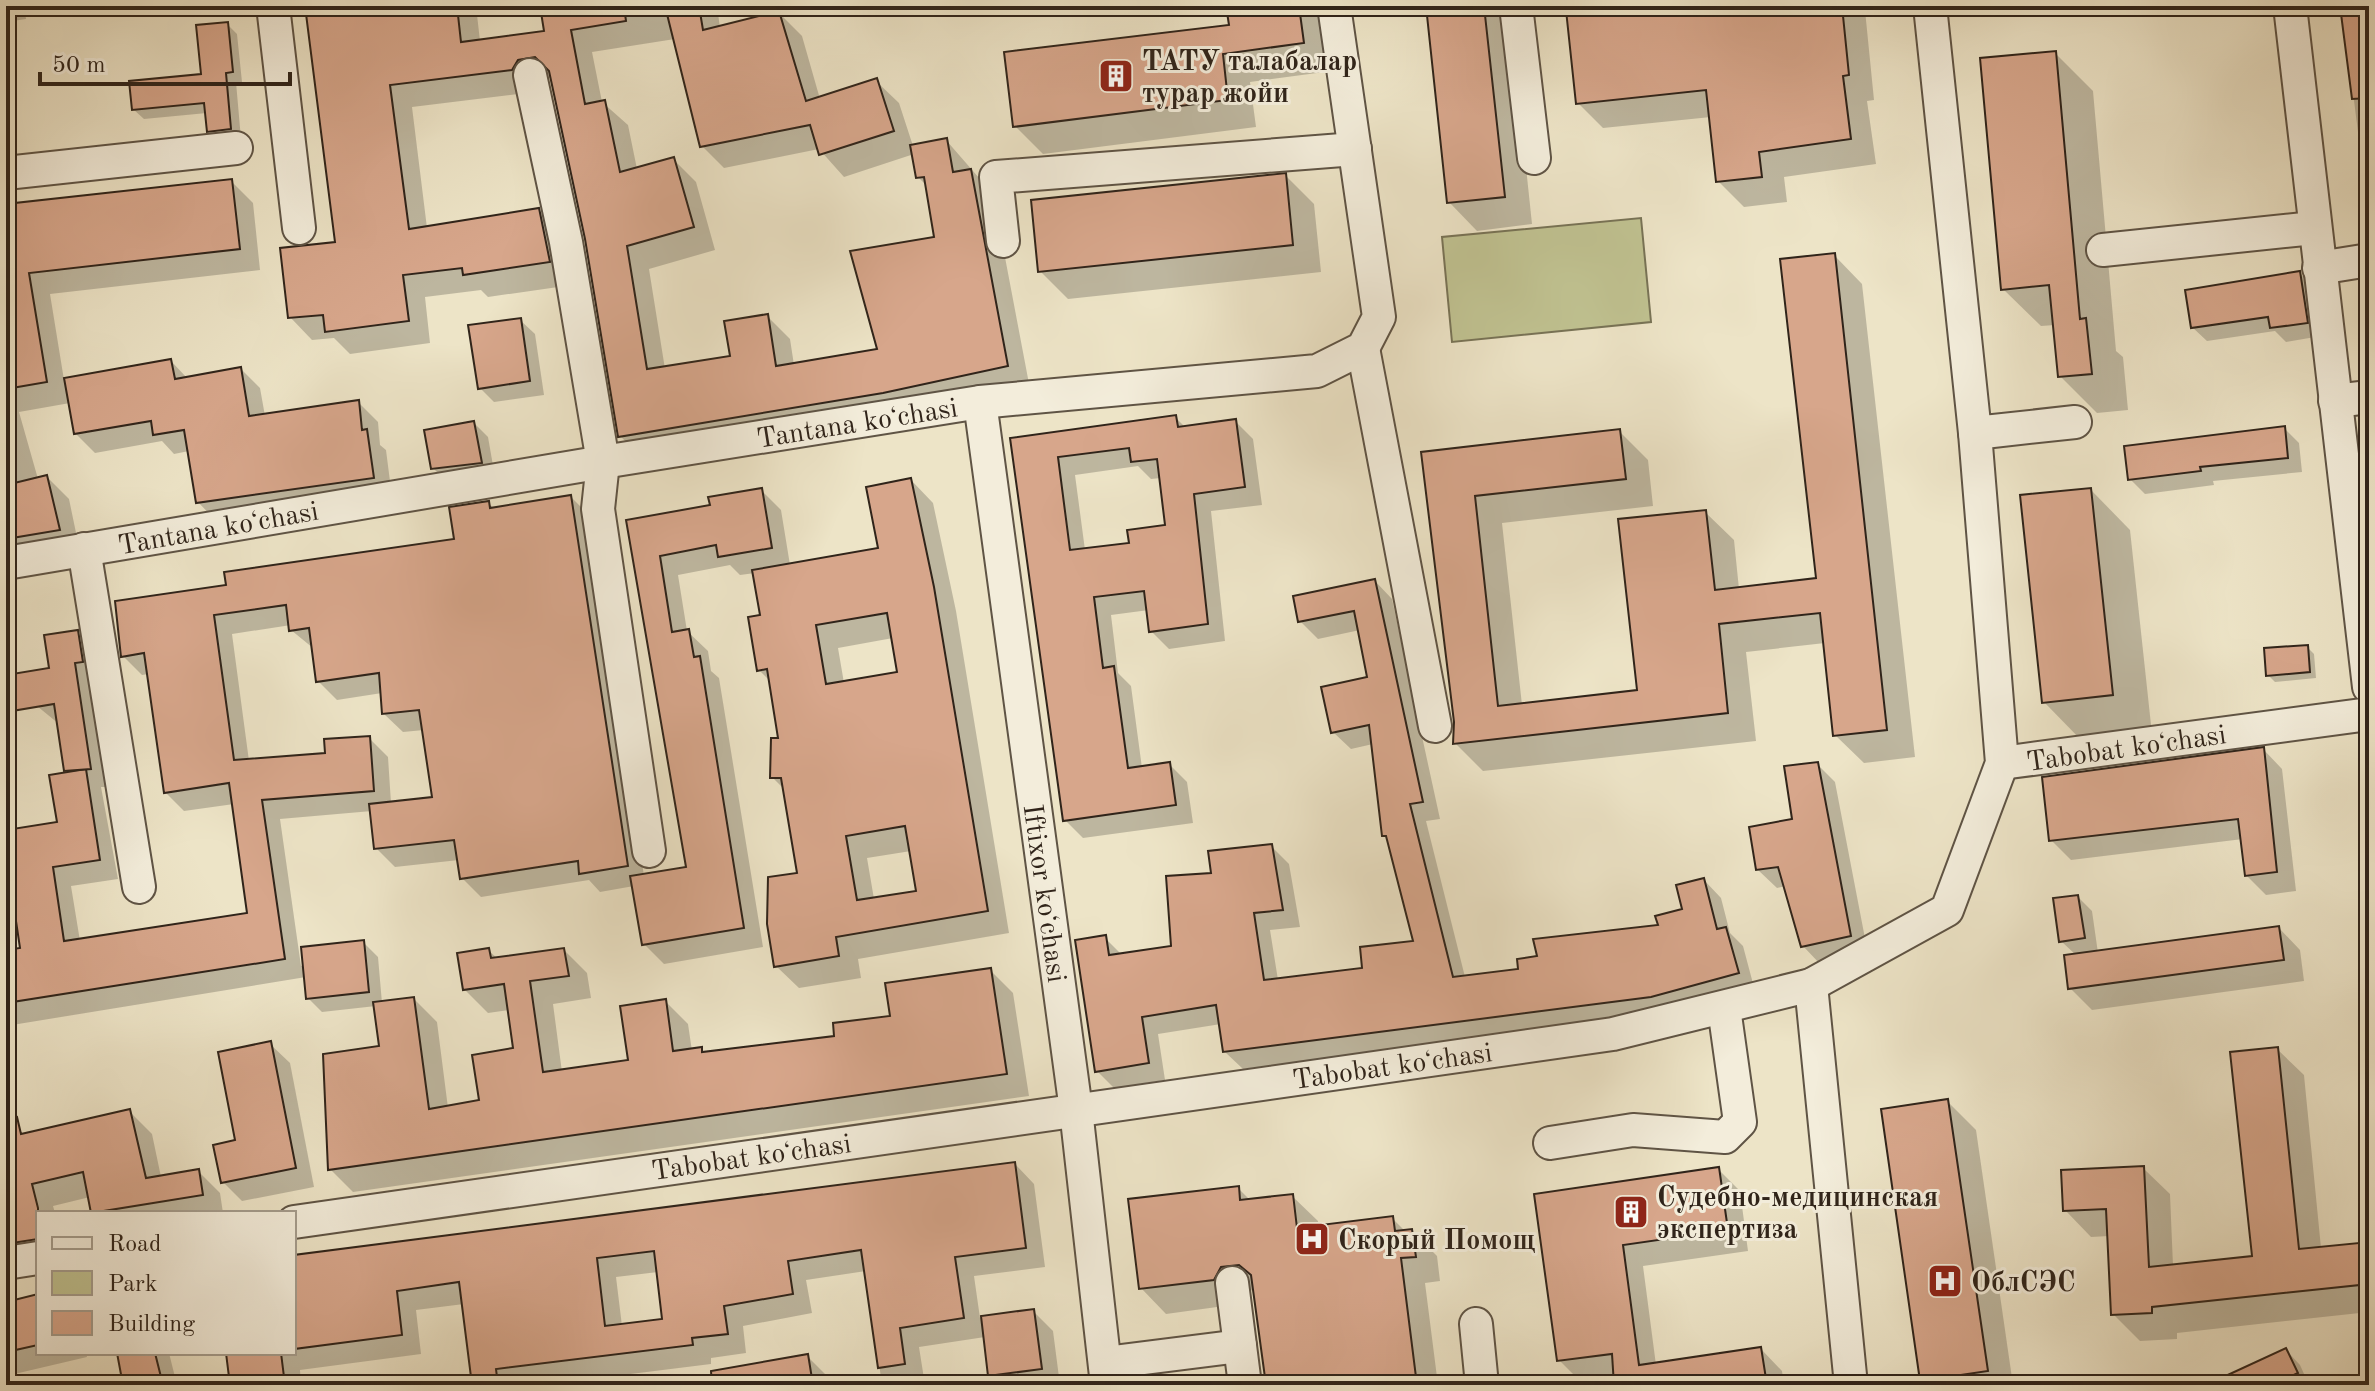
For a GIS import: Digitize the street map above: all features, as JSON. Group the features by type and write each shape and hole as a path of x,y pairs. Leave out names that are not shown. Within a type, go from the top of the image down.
{"street":[{"path":"273,6 299,228"},
{"path":"1334,6 1379,317 1363,348 1435,726"},
{"path":"1516,6 1534,158"},
{"path":"1930,6 1975,433 2002,763"},
{"path":"2290,6 2369,687"},
{"path":"530,75 566,242 603,462 598,509 649,851"},
{"path":"6,173 236,148"},
{"path":"1003,241 996,177 1355,149"},
{"path":"2103,250 2314,228"},
{"path":"2319,268 2369,260"},
{"name":"Tantana koʻchasi","path":"6,563 980,402 1317,371 1363,348"},
{"path":"2335,401 2369,397"},
{"name":"Iftixor koʻchasi","path":"980,402 1076,1110 1106,1374"},
{"path":"1975,433 2075,422"},
{"path":"84,549 139,887"},
{"name":"Tabobat koʻchasi","path":"296,1222 1613,1034 1724,1008 1811,985 1947,910 2002,763 2369,714"},
{"path":"1811,985 1851,1385"},
{"path":"1550,1143 1633,1130 1725,1137 1740,1122 1724,1008"},
{"path":"6,1263 36,1258"},
{"path":"1232,1283 1245,1385"},
{"path":"1476,1324 1482,1385"},
{"path":"1106,1374 1240,1346"}],"green space":[{"path":"1641,218 1651,322 1452,342 1442,237"}],"building":[{"path":"305,6 457,6 461,42 544,31 540,6 624,6 626,21 571,30 585,104 605,100 620,172 674,157 694,227 627,246 647,369 730,356 724,321 768,314 776,366 877,349 850,251 934,237 924,177 916,178 910,145 947,138 953,172 971,169 1008,366 883,393 618,437 585,239 549,71 535,57 518,60 512,70 390,85 409,229 539,208 550,262 463,275 462,268 403,275 409,321 325,332 323,315 288,318 280,248 335,242"},
{"path":"665,6 699,6 703,30 779,11 806,101 877,78 894,131 819,155 810,125 700,147"},
{"name":"ТАТУ талабалар турар жойи","path":"1226,6 1299,6 1304,43 1223,54 1228,100 1013,127 1004,52 1229,25"},
{"path":"1426,6 1484,6 1505,197 1447,203"},
{"path":"1609,6 1842,6 1849,75 1843,76 1851,139 1759,152 1762,177 1716,182 1706,90 1576,104 1566,10"},
{"path":"2340,6 2369,6 2369,98 2352,99"},
{"path":"228,22 233,72 226,73 231,129 207,132 204,103 132,110 129,81 201,74 196,25"},
{"path":"2056,51 2080,319 2086,318 2092,374 2058,377 2049,285 2001,290 1980,58"},
{"path":"1286,173 1293,245 1038,272 1031,200"},
{"path":"232,179 240,249 29,273 47,382 6,389 6,204"},
{"path":"1835,253 1887,730 1833,736 1820,613 1719,624 1728,713 1453,744 1454,722 1421,452 1620,429 1626,479 1475,496 1498,706 1637,690 1618,519 1706,510 1715,590 1816,578 1780,259"},
{"path":"2300,271 2308,323 2270,328 2268,317 2191,328 2185,290"},
{"path":"521,318 530,381 478,389 468,325"},
{"path":"171,359 175,379 241,367 249,416 359,400 362,430 367,429 374,478 196,503 184,430 153,435 151,421 74,434 64,378"},
{"path":"1176,415 1178,427 1236,419 1245,487 1194,494 1208,624 1149,632 1144,591 1094,597 1103,668 1114,666 1128,768 1170,762 1176,805 1063,821 1010,438","holes":["1129,448 1131,462 1157,459 1165,525 1127,530 1129,543 1070,550 1058,457"]},
{"path":"474,421 482,463 431,469 424,430"},
{"path":"2285,426 2288,458 2200,467 2201,471 2128,480 2124,446"},
{"path":"47,475 60,530 6,539 6,485"},
{"path":"911,478 934,587 988,911 836,937 839,956 774,967 767,924 768,877 797,873 781,778 770,778 771,738 778,738 767,669 757,671 748,617 760,615 752,570 878,548 866,487","holes":["887,613 897,672 826,684 816,625","905,826 916,891 857,900 846,836"]},
{"path":"762,488 772,548 718,557 716,545 660,556 672,632 689,629 694,657 700,656 744,928 642,945 630,876 686,867 626,520 710,505 708,497"},
{"path":"2091,488 2113,695 2042,703 2020,495"},
{"path":"571,495 628,866 579,874 578,861 460,879 454,840 374,849 369,804 432,797 419,710 382,714 379,673 316,682 309,628 289,631 286,605 214,615 234,760 325,753 324,739 370,736 374,791 262,800 285,959 6,1003 6,950 20,948 9,874 6,874 6,830 57,822 49,775 86,769 100,860 53,867 64,941 247,913 229,783 164,793 144,653 121,657 115,601 226,585 224,572 454,539 449,507 489,501 490,508"},
{"path":"1375,579 1423,802 1410,804 1453,977 1518,969 1517,959 1537,956 1533,939 1658,925 1655,916 1682,909 1676,885 1704,878 1717,929 1726,927 1739,973 1651,997 1223,1052 1216,1005 1142,1017 1149,1063 1095,1072 1075,940 1106,935 1109,955 1171,946 1166,876 1211,873 1208,851 1272,844 1283,910 1254,913 1264,980 1362,968 1360,947 1413,941 1386,836 1382,836 1369,725 1331,733 1321,687 1367,677 1354,611 1298,622 1293,596"},
{"path":"78,630 83,662 75,663 91,769 64,771 54,704 6,712 6,675 49,668 44,635"},
{"path":"2308,645 2310,672 2266,676 2264,648"},
{"path":"2264,747 2277,872 2245,876 2238,819 2049,841 2042,777"},
{"path":"1818,762 1851,936 1801,947 1778,867 1756,870 1749,827 1792,819 1784,766"},
{"path":"2078,895 2085,938 2059,942 2053,898"},
{"path":"2279,926 2284,960 2068,989 2064,955"},
{"path":"364,940 369,992 306,999 301,947"},
{"path":"489,948 491,958 564,948 569,976 530,981 543,1072 628,1060 620,1006 666,999 673,1051 702,1047 702,1052 834,1036 833,1023 890,1016 885,983 991,968 1007,1074 328,1170 323,1054 379,1046 373,1002 414,997 429,1109 479,1100 472,1055 513,1048 504,984 463,990 457,953"},
{"path":"271,1041 296,1168 221,1183 213,1145 235,1140 218,1052"},
{"path":"2278,1047 2299,1249 2369,1242 2369,1284 2152,1307 2152,1313 2111,1315 2106,1209 2063,1211 2061,1170 2144,1166 2149,1267 2252,1256 2230,1052"},
{"path":"1948,1099 1988,1371 1920,1381 1881,1109"},
{"path":"130,1109 146,1178 199,1169 203,1195 91,1211 83,1172 32,1184 38,1208 36,1239 6,1244 6,1119 17,1117 21,1134"},
{"path":"1015,1162 1026,1248 955,1257 964,1318 900,1328 905,1364 878,1368 861,1250 788,1261 793,1294 724,1306 728,1334 692,1338 693,1345 496,1369 498,1385 472,1385 459,1282 397,1291 402,1335 296,1349 296,1255","holes":["654,1251 662,1319 605,1326 597,1258"]},
{"path":"1719,1167 1728,1230 1623,1245 1639,1365 1761,1347 1767,1385 1614,1385 1612,1354 1557,1361 1534,1194"},
{"path":"1239,1186 1240,1200 1293,1194 1297,1228 1393,1216 1395,1231 1412,1229 1416,1257 1401,1258 1417,1385 1266,1385 1251,1275 1239,1265 1221,1267 1214,1280 1139,1289 1128,1199"},
{"path":"36,1294 36,1345 11,1351 6,1329 6,1302"},
{"path":"1034,1309 1042,1369 988,1376 981,1316"},
{"path":"2286,1348 2298,1373 2272,1385 2206,1385"},
{"path":"808,1354 813,1385 712,1385 711,1371"},
{"path":"117,1355 156,1355 163,1385 123,1385"},
{"path":"226,1355 281,1355 285,1385 230,1385"}],"place":[{"name":"ТАТУ талабалар турар жойи","path":"1116,76"},
{"name":"Судебно-медицинская экспертиза","path":"1631,1212"},
{"name":"Скорый Помощ","path":"1312,1239"},
{"name":"ОблСЭС","path":"1945,1281"}]}
